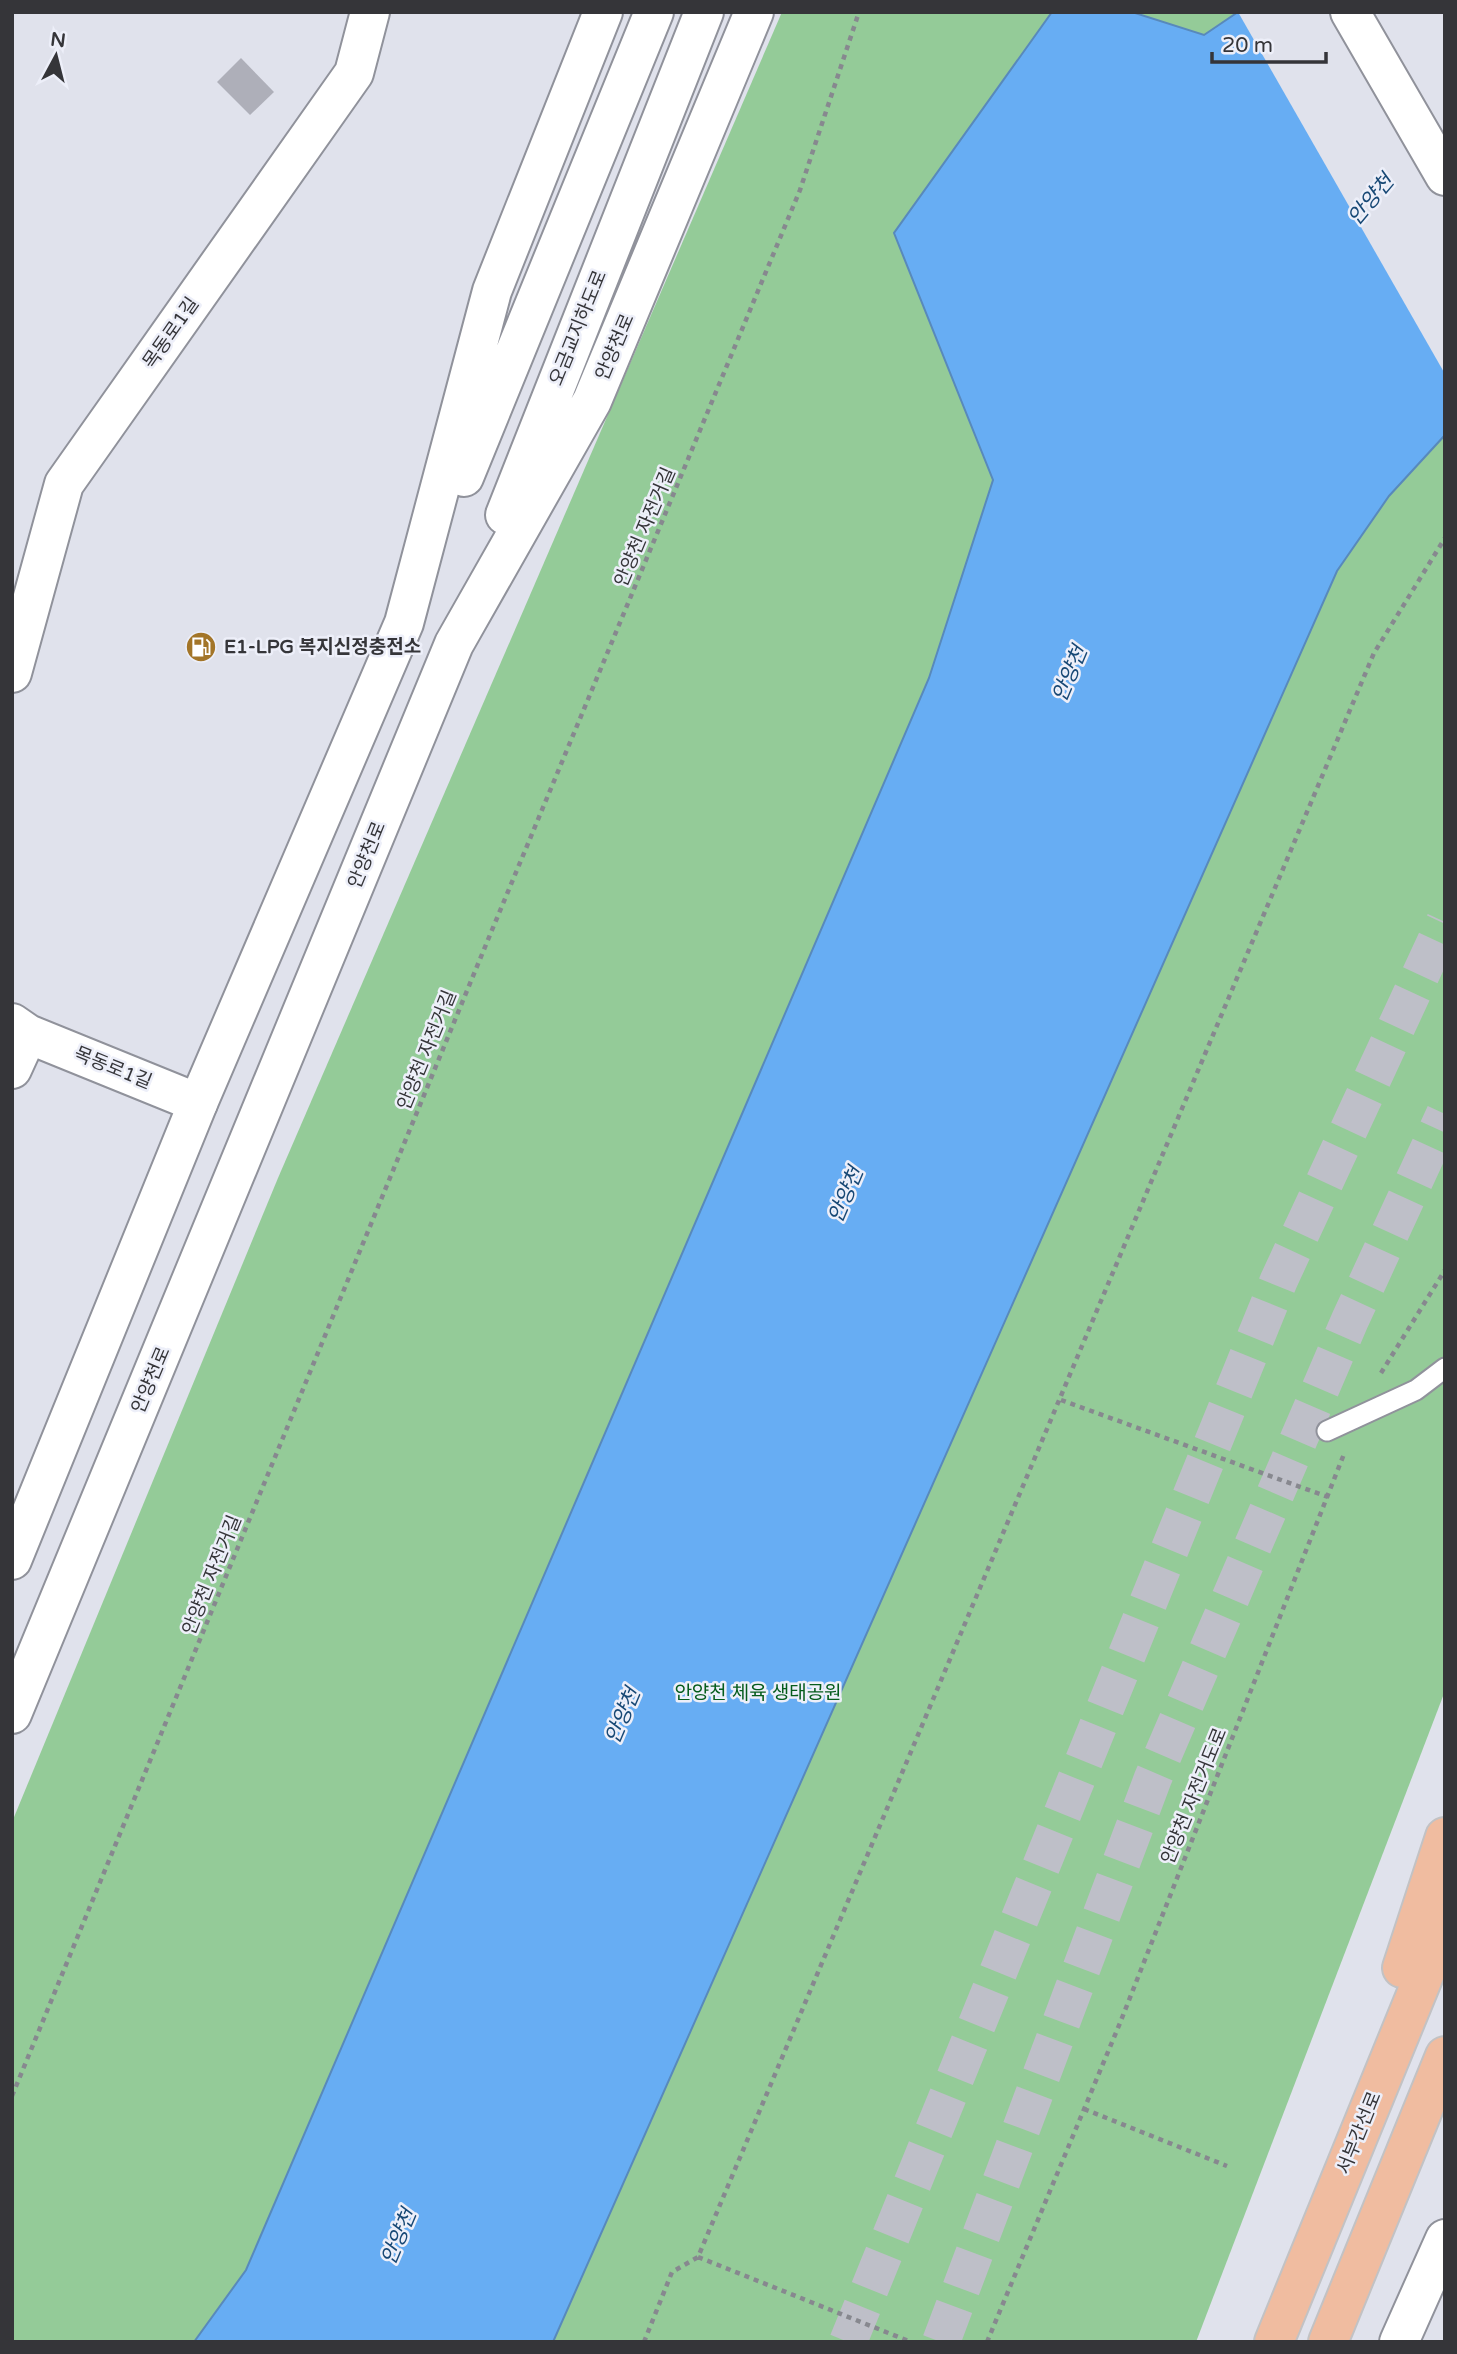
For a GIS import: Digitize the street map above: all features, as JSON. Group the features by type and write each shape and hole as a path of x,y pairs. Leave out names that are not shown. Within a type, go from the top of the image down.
{"main road":[{"name":"목동로1길","path":"12,673 64,484 354,73 370,12"},
{"path":"404,623 492,291 603,12"},
{"path":"12,1560 198,1103 404,623 654,12"},
{"name":"오금교지하도로","path":"454,644 704,12"},
{"name":"안양천로","path":"12,1714 454,644 592,401 754,12"},
{"path":"1350,12 1445,176"},
{"name":"목동로1길","path":"12,1069 20,1028 198,1103"},
{"path":"1305,2264 1445,1837"},
{"name":"서부간선로","path":"1274,2342 1445,1924"},
{"path":"1328,2342 1445,2056"},
{"path":"1350,2286 1445,2124"},
{"path":"1399,2342 1445,2239"}],"lane":[{"path":"1326,1431 1416,1390 1445,1368"}],"path":[{"name":"안양천 자전거길","path":"12,2096 800,190 859,12"},
{"path":"644,2342 672,2272 698,2257 1374,653 1445,538"},
{"name":"안양천 자전거도로","path":"987,2342 1084,2109 1359,1416 1368,1395 1445,1269"},
{"path":"1061,1400 1328,1497"},
{"path":"1084,2109 1227,2166"},
{"path":"698,2257 911,2342"}],"green space":[{"name":"안양천 체육 생태공원","path":"782,12 1445,12 1445,1691 1196,2342 12,2342 12,1822 278,1178"}],"water":[{"name":"안양천","path":"1052,12 1132,12 1204,35 1238,12 1445,12 1445,435 1389,496 1337,571 553,2342 194,2342 246,2270 929,678 993,480 894,233"}],"pier":[{"path":"1238,12 1445,12 1445,374"}],"building":[{"path":"241,58 274,92 250,115 217,82"}],"tunnel":[{"path":"848,2342 1279,1280 1445,922"},
{"path":"941,2342 1153,1778 1350,1320 1445,1114"}],"place":[{"name":"E1-LPG 복지신정충전소","path":"201,647"}]}
